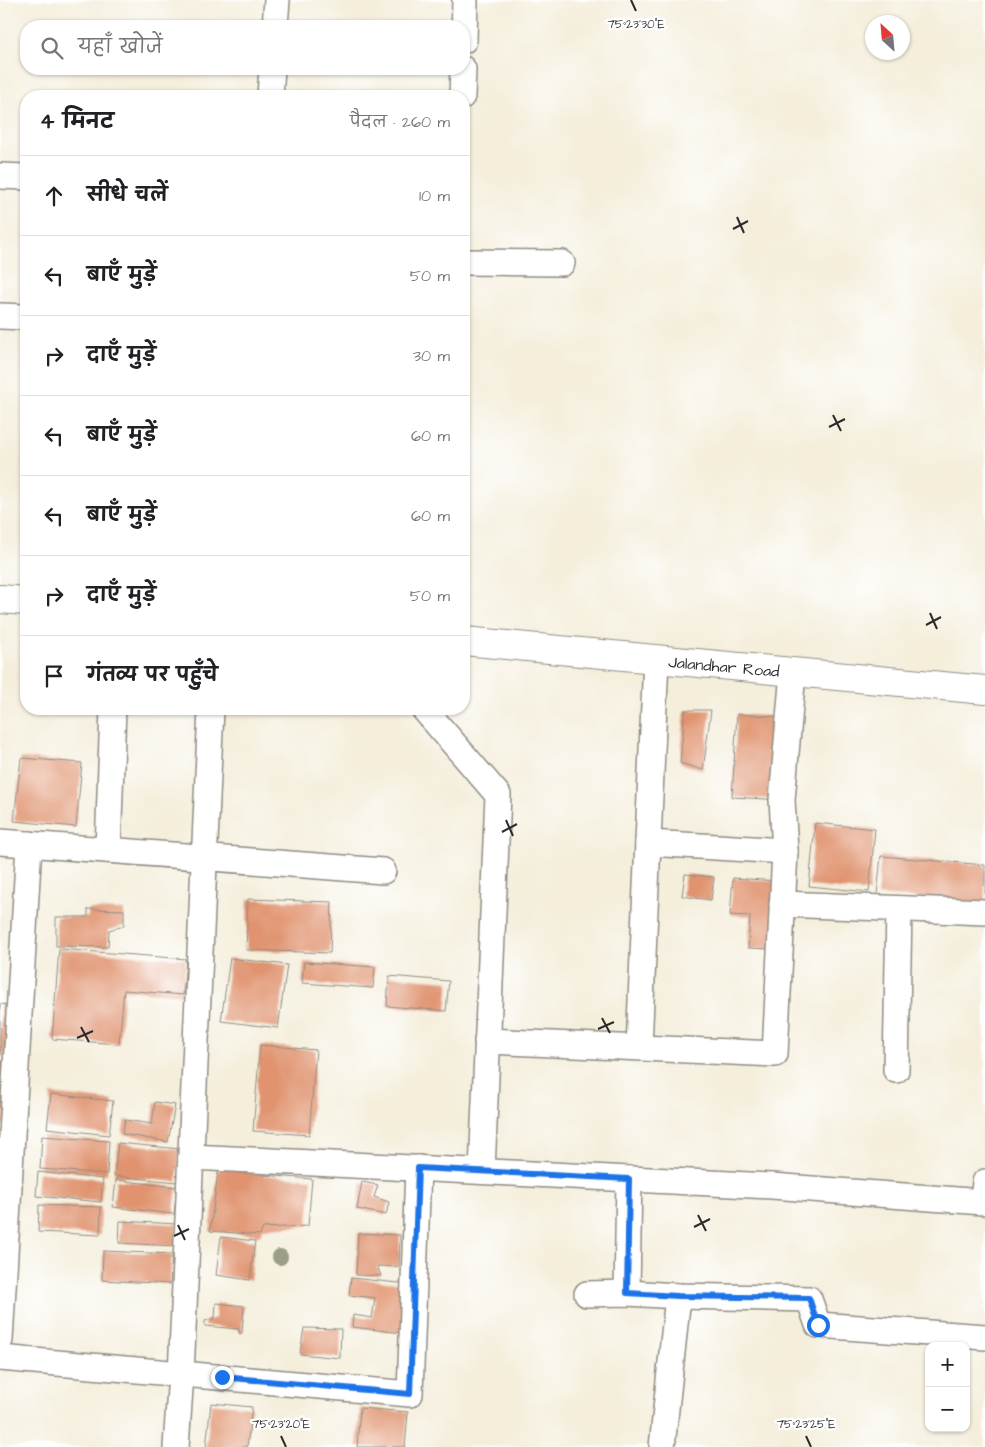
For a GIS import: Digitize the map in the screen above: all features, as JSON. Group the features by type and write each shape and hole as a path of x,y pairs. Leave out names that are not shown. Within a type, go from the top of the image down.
{"main road":[{"path":"0,599 20,601"},
{"name":"Jalandhar Road","path":"470,643 985,690"}],"street":[{"path":"275,20 277,0"},
{"path":"464,20 465,0"},
{"path":"270,90 272,75"},
{"path":"462,90 463,75"},
{"path":"0,176 20,177"},
{"path":"470,262 562,263"},
{"path":"0,316 20,317"},
{"path":"639,1047 656,659"},
{"path":"487,1041 775,1054 785,851 782,800 793,672"},
{"path":"108,850 113,715"},
{"path":"176,1447 181,1374 211,715"},
{"path":"429,715 498,795 482,1171"},
{"path":"0,842 382,871"},
{"path":"648,843 785,851"},
{"path":"0,1340 5,1154 29,844"},
{"path":"782,904 985,912"},
{"path":"896,1070 899,909"},
{"path":"191,1157 772,1186 983,1202 985,1182"},
{"path":"0,1358 410,1394 418,1168"},
{"path":"627,1293 629,1179"},
{"path":"587,1294 627,1293 678,1296 809,1298 818,1325 985,1337"},
{"path":"662,1447 678,1296"}],"building":[{"path":"685,710 711,710 703,770 680,763"},
{"path":"737,714 787,717 782,800 732,797"},
{"path":"21,758 82,763 76,827 14,821"},
{"path":"815,823 875,829 869,892 809,886"},
{"path":"881,856 985,865 985,904 877,895"},
{"path":"685,874 714,877 711,900 682,896"},
{"path":"733,878 777,881 772,949 748,948 750,916 730,915"},
{"path":"248,899 332,902 330,953 246,950"},
{"path":"88,909 124,910 124,926 109,930 108,947 56,946 56,917 88,917"},
{"path":"59,949 186,959 183,995 124,990 119,1044 52,1039"},
{"path":"230,958 287,965 278,1028 221,1021"},
{"path":"304,962 375,967 373,988 302,983"},
{"path":"389,976 449,981 446,1011 387,1006"},
{"path":"0,1004 12,1005 6,1054 0,1054"},
{"path":"260,1045 316,1050 309,1135 253,1131"},
{"path":"0,1062 7,1063 5,1125 0,1125"},
{"path":"51,1094 113,1101 109,1135 47,1128"},
{"path":"155,1102 175,1105 168,1142 122,1134 125,1120 152,1124"},
{"path":"42,1136 109,1141 107,1174 40,1169"},
{"path":"118,1143 180,1149 177,1182 114,1176"},
{"path":"219,1165 263,1166 263,1175 312,1179 308,1226 263,1228 260,1235 210,1231"},
{"path":"38,1172 103,1179 101,1202 36,1196"},
{"path":"116,1180 177,1187 174,1214 113,1207"},
{"path":"362,1182 378,1185 374,1197 389,1202 386,1215 357,1209"},
{"path":"39,1205 101,1207 100,1235 38,1232"},
{"path":"120,1221 177,1224 176,1246 119,1243"},
{"path":"358,1233 400,1235 399,1267 377,1266 381,1276 356,1275"},
{"path":"221,1237 255,1241 250,1280 216,1275"},
{"path":"103,1251 172,1254 170,1284 102,1280"},
{"path":"351,1278 408,1284 402,1333 352,1327 353,1315 372,1318 375,1298 349,1295"},
{"path":"216,1303 244,1306 242,1333 239,1333 239,1329 205,1326 205,1321 215,1318"},
{"path":"304,1328 341,1329 340,1358 300,1354"},
{"path":"211,1403 252,1407 247,1447 206,1447"},
{"path":"360,1408 408,1412 405,1447 357,1447"}],"route":[{"path":"222,1377 410,1394 418,1168 629,1179 627,1293 678,1296 809,1298 818,1325"}]}
